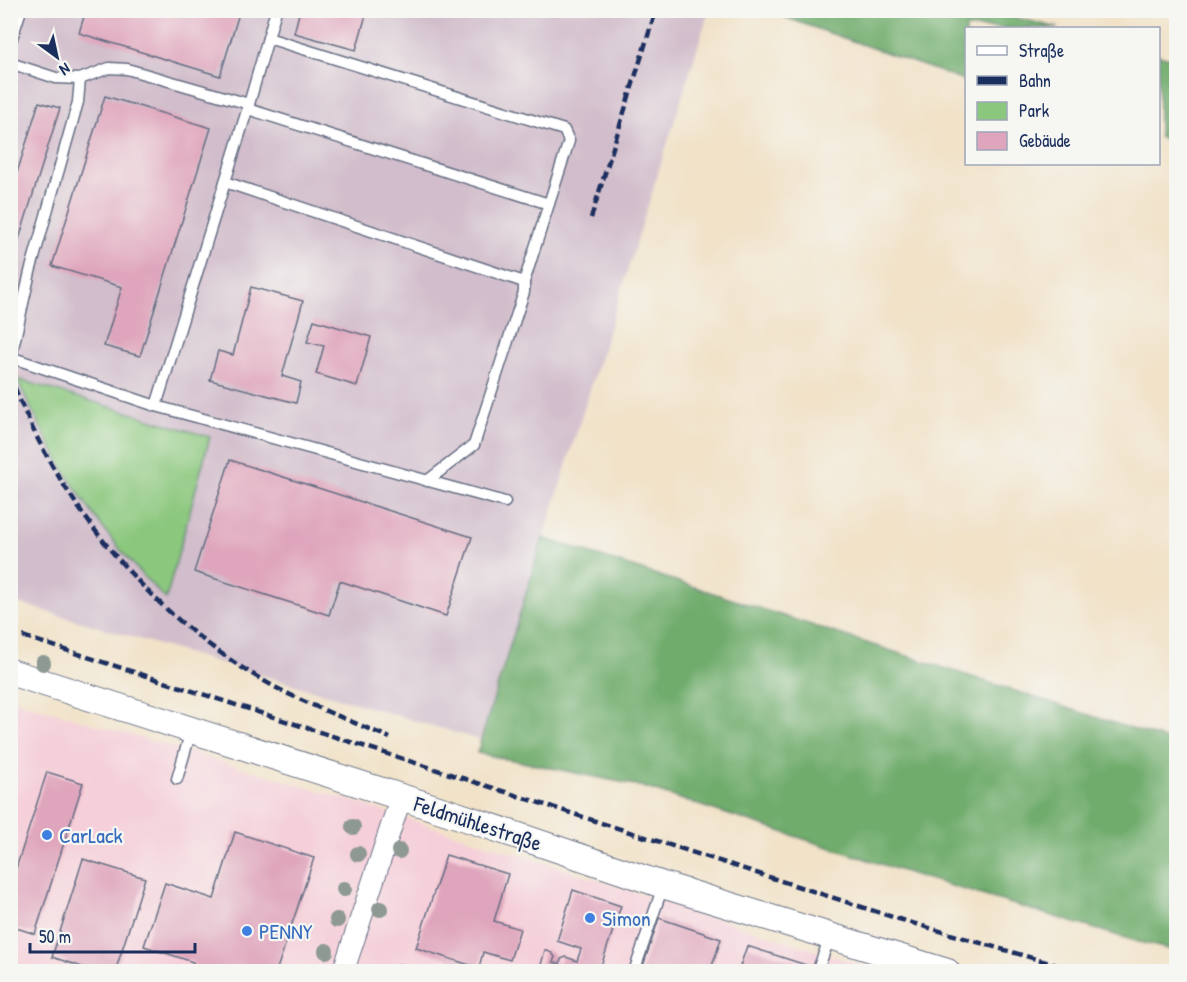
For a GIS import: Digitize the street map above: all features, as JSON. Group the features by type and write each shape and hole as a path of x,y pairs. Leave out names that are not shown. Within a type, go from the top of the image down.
{"street":[{"name":"Feldmühlestraße","path":"10,672 401,797 663,885 947,972"},
{"path":"343,972 401,797"}],"lane":[{"path":"10,44 21,10"},
{"path":"156,406 276,10"},
{"path":"268,38 564,130 569,141 524,282 524,292 474,445 427,481"},
{"path":"10,63 56,78 80,79 109,69 127,69 549,204"},
{"path":"80,79 78,102 30,272 11,357 156,406 505,502"},
{"path":"225,182 524,282"},
{"path":"177,779 191,730"},
{"path":"634,972 663,885"},
{"path":"817,972 830,937"}],"shaded area":[{"path":"10,11 709,11 480,740 11,601"},
{"path":"10,699 353,801 879,971 11,971"}],"green space":[{"path":"767,11 990,11 1054,27 965,27 965,81"},
{"path":"1160,55 1176,59 1176,142 1160,137"},
{"path":"17,379 210,437 166,599 141,574 99,523 47,440"},
{"path":"543,538 1176,743 1176,951 918,876 640,786 477,753"}],"building":[{"path":"86,10 240,10 220,76 79,33"},
{"path":"300,10 351,10 366,15 356,50 294,33"},
{"path":"105,96 211,128 140,356 104,346 122,287 52,266"},
{"path":"39,102 60,108 15,252 10,251 10,195"},
{"path":"251,287 303,301 282,376 301,382 296,403 210,380 218,351 233,355"},
{"path":"314,320 371,337 357,386 316,374 324,346 307,342"},
{"path":"230,460 472,537 446,616 340,581 329,615 194,572"},
{"name":"CarLack","path":"47,772 83,783 35,934 10,926 10,887"},
{"name":"PENNY","path":"235,832 314,858 276,972 190,972 193,962 144,946 165,883 214,899"},
{"path":"446,855 508,874 494,921 520,929 510,960 483,952 479,968 416,948"},
{"path":"83,859 145,878 115,972 97,972 52,957"},
{"path":"573,890 621,906 599,972 539,972 545,950 555,957 553,962 560,964 561,959 566,957 577,961 581,949 557,941"},
{"path":"659,918 721,939 710,972 641,972"},
{"path":"747,946 812,967 810,972 738,972"},
{"path":"399,964 421,971 421,972 396,972"}],"railway":[{"path":"591,218 656,10"},
{"path":"10,375 30,423 54,469 82,513 149,593 188,628 229,659 273,686 390,738"},
{"path":"10,632 899,919 1080,972"}],"place":[{"name":"CarLack","path":"47,835"},
{"name":"Simon","path":"590,918"},
{"name":"PENNY","path":"247,931"}]}
